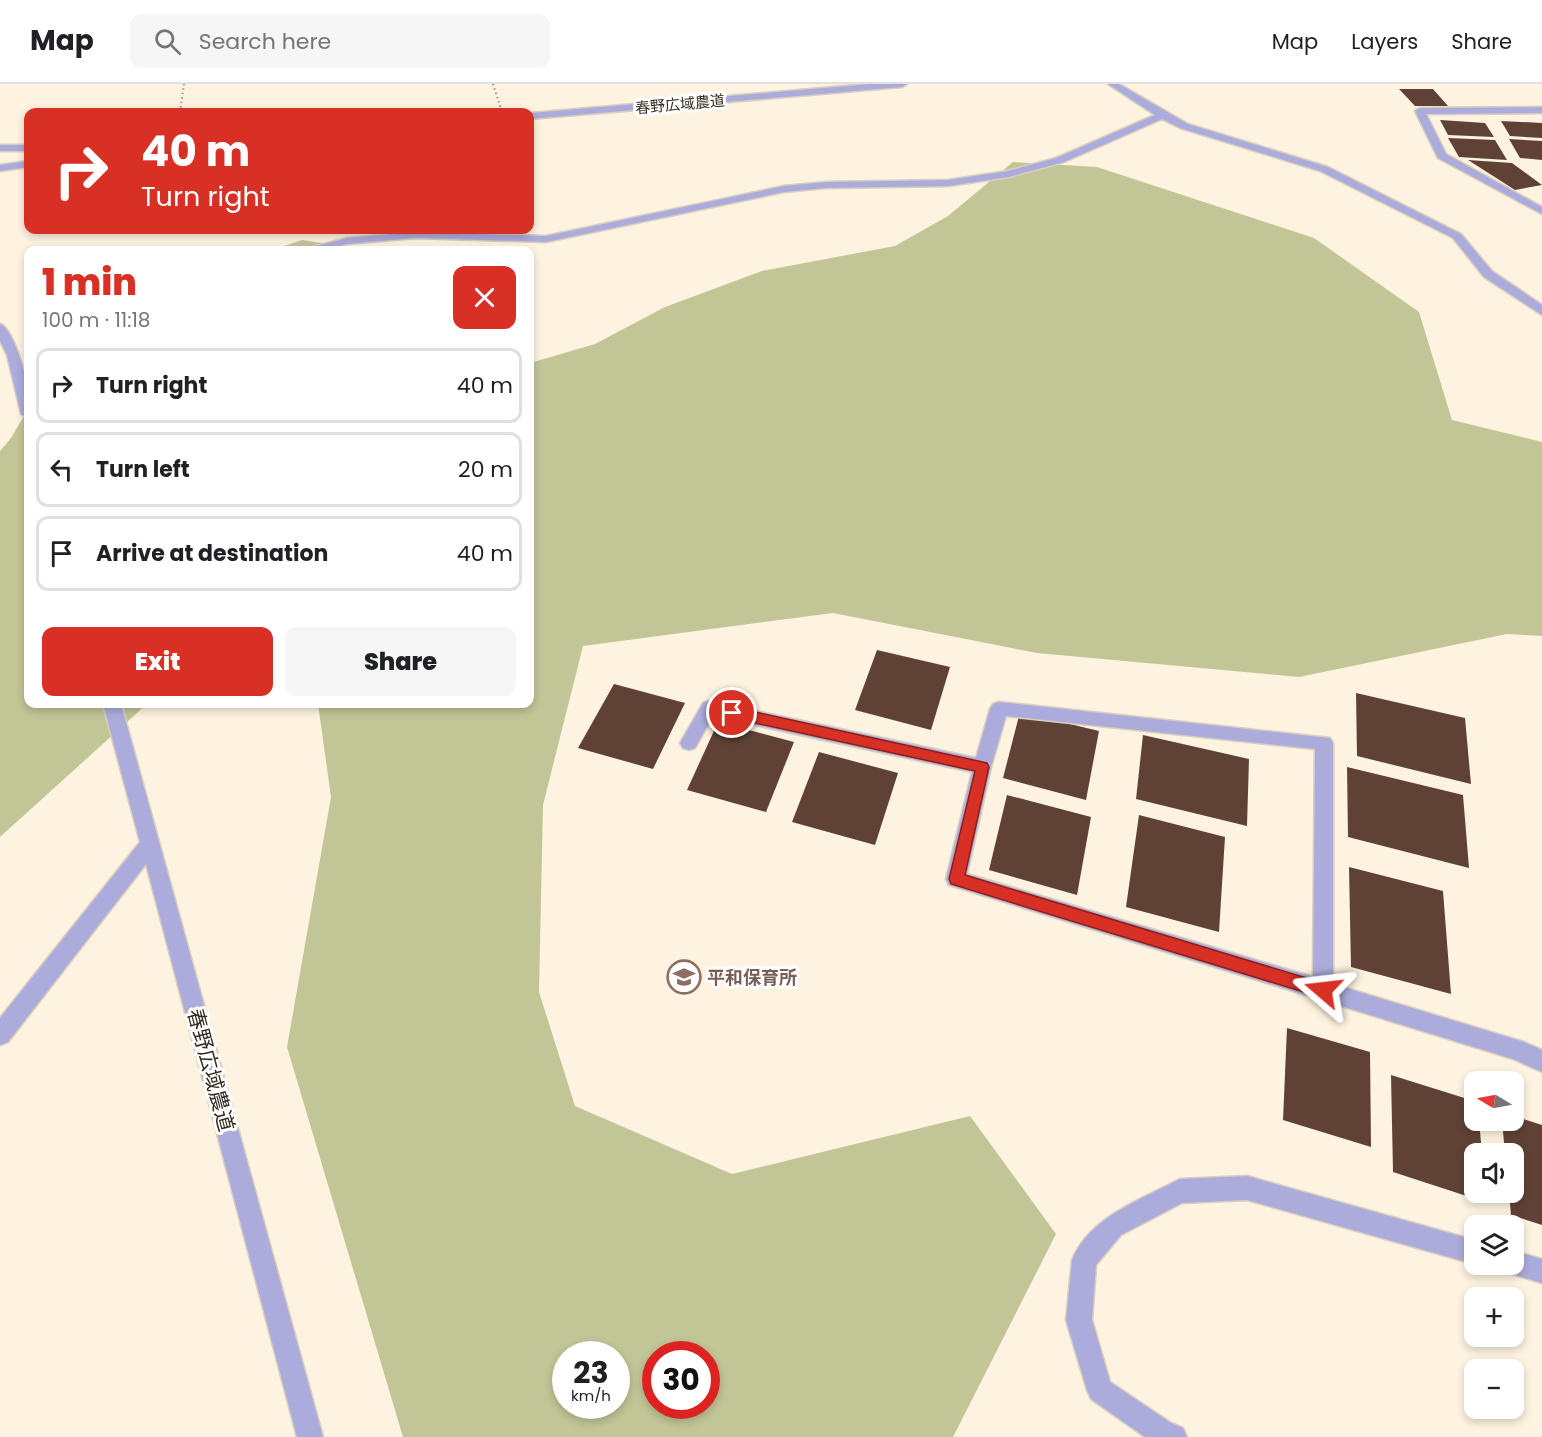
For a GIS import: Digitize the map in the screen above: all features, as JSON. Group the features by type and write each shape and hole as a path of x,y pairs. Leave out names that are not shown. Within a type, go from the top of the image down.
{"street":[{"path":"780,84 788,94"},
{"name":"春野広域農道","path":"534,116 902,84"},
{"path":"1113,84 1184,126 1324,169 1457,236 1488,274 1542,311"},
{"path":"1542,110 1420,111 1442,156 1542,211"},
{"path":"328,246 347,241 416,235 546,240 784,189 826,185 948,183 1009,174 1060,160 1162,115"},
{"path":"3,149 24,148"},
{"path":"0,168 24,165"},
{"path":"0,328 13,355 24,398"},
{"path":"13,355 24,351"},
{"name":"春野広域農道","path":"113,708 310,1437"},
{"path":"689,744 709,708 982,767"},
{"path":"1323,990 1324,743 999,709 982,767 956,879 1516,1049 1542,1061"},
{"path":"0,1035 150,844"},
{"path":"1174,1437 1165,1435 1100,1390 1079,1320 1084,1260 1113,1227 1180,1191 1247,1188 1464,1249"},
{"path":"1524,1266 1542,1270"}],"path":[{"path":"181,108 184,84"},
{"path":"493,84 501,108"}],"green space":[{"path":"1013,162 1097,167 1314,238 1419,312 1452,420 1542,442 1542,636 1507,634 1299,677 1037,653 833,613 583,646 543,805 539,992 575,1106 732,1174 970,1116 1056,1234 953,1437 403,1437 287,1047 331,797 319,708 534,708 534,362 595,344 665,307 762,271 895,246 948,216"},
{"path":"302,240 341,246 285,246"},
{"path":"24,416 24,708 143,708 0,837 0,451"}],"building":[{"path":"1399,89 1433,89 1448,106 1415,106"},
{"path":"1440,120 1485,123 1494,137 1448,135"},
{"path":"1501,121 1542,123 1542,138 1510,136"},
{"path":"1448,138 1495,140 1507,160 1459,157"},
{"path":"1509,139 1542,141 1542,160 1520,158"},
{"path":"1468,160 1512,163 1542,185 1515,190"},
{"path":"877,650 950,667 931,730 855,710"},
{"path":"614,684 685,703 653,769 578,748"},
{"path":"1356,693 1465,718 1471,784 1357,756"},
{"path":"1020,712 1099,731 1086,800 1003,778"},
{"path":"718,722 794,742 766,812 687,790"},
{"path":"1143,735 1249,759 1247,826 1136,799"},
{"path":"819,752 898,773 875,845 792,822"},
{"path":"1347,767 1463,795 1469,868 1348,837"},
{"path":"1007,795 1091,817 1077,895 989,870"},
{"path":"1139,815 1225,837 1219,932 1126,907"},
{"path":"1349,867 1443,891 1451,994 1351,967"},
{"path":"1287,1028 1370,1052 1371,1147 1283,1120"},
{"path":"1391,1075 1464,1098 1464,1131 1480,1131 1481,1143 1464,1143 1464,1195 1393,1172"},
{"path":"1524,1119 1542,1125 1542,1225 1524,1219 1524,1215 1511,1215 1510,1203 1524,1203 1524,1143 1504,1143 1503,1131 1524,1131"}],"place":[{"name":"平和保育所","path":"684,977"}],"route":[{"path":"732,713 982,767 956,879 1323,990"}]}
